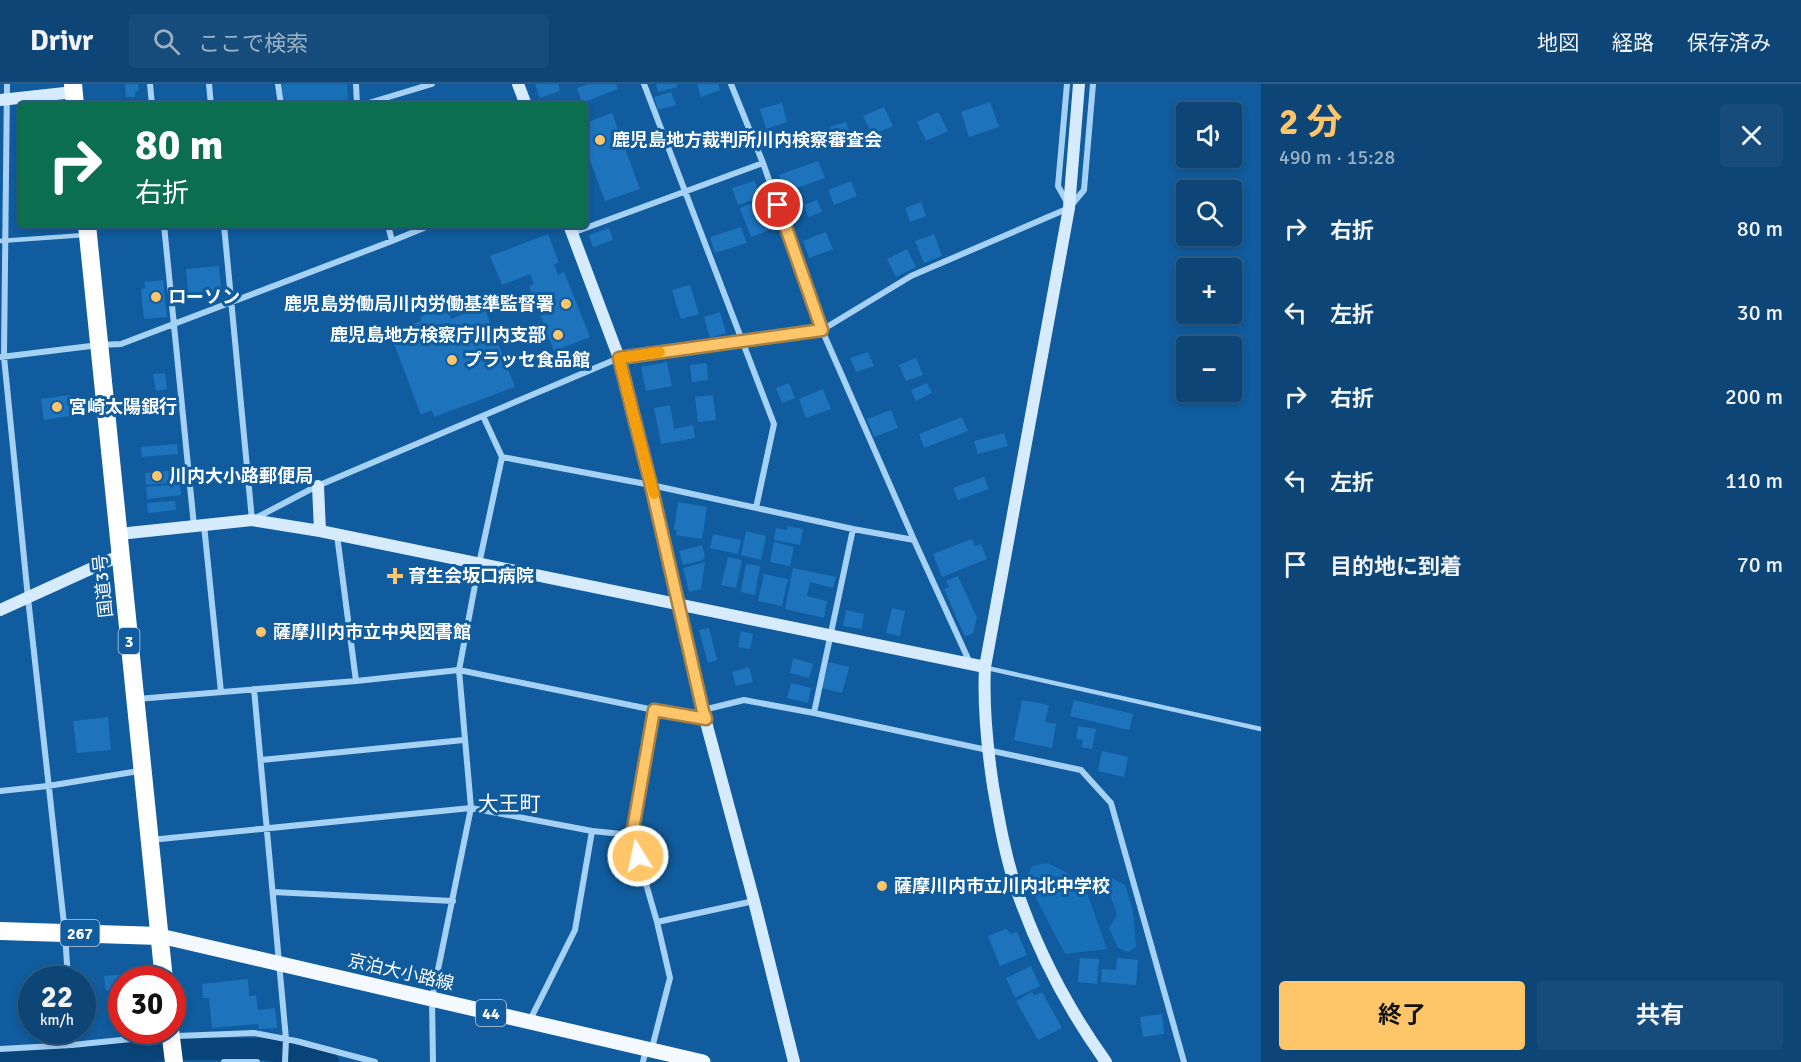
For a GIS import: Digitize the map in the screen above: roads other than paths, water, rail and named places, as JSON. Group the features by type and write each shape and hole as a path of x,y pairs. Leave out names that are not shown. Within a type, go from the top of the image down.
{"highway":[{"name":"国道3号","path":"87,230 163,966"},
{"name":"267","path":"0,931 160,936"},
{"path":"172,1044 173,1060"}],"main road":[{"name":"京泊大小路線","path":"160,936 528,1022 647,1054 703,1062"}],"street":[{"path":"7,84 3,99 2,357 67,966"},
{"path":"150,84 152,102"},
{"path":"209,84 211,102"},
{"path":"278,84 281,102"},
{"path":"356,84 357,102"},
{"path":"372,102 432,84"},
{"path":"518,84 524,102"},
{"path":"644,84 774,424 756,508"},
{"path":"731,84 764,163 822,330 970,664"},
{"path":"1067,84 1058,186 1069,208"},
{"path":"1079,84 1069,208 985,667 984,692 987,750 1000,825 1016,888 1053,976 1085,1033 1106,1062"},
{"path":"252,520 317,486 619,358 822,330 911,276 1069,208 1084,190 1094,84"},
{"path":"3,99 74,94"},
{"path":"588,224 684,193 764,163"},
{"path":"164,228 174,324 221,692"},
{"path":"224,228 252,520"},
{"path":"389,228 392,242"},
{"path":"2,357 121,344 424,228"},
{"path":"571,229 619,358 704,715 794,1062"},
{"path":"433,1062 432,999 471,808 459,670 502,457 483,416"},
{"path":"502,457 651,485 853,530 914,540"},
{"path":"317,486 320,531"},
{"path":"118,534 252,520 320,531 985,667"},
{"path":"814,713 853,530"},
{"path":"338,535 356,681"},
{"path":"0,610 121,555"},
{"path":"135,699 459,670 654,710 704,715 744,700 1081,770 1111,803 1184,1062"},
{"path":"254,689 280,964 286,1041 285,1062"},
{"path":"647,1054 670,978 657,922 632,835 654,710"},
{"path":"261,760 464,740"},
{"path":"0,792 143,771"},
{"path":"150,840 471,808 592,831 632,835"},
{"path":"528,1022 575,930 592,831"},
{"path":"273,892 453,901"},
{"path":"657,922 754,901"},
{"path":"186,1035 254,1033 375,1062"},
{"path":"0,1049 108,1041"},
{"path":"224,1062 257,1062"}],"lane":[{"path":"2,241 87,230"},
{"path":"985,667 1261,729"}],"waterway":[{"path":"0,1059 187,1049 265,1049 328,1062"}],"place":[{"name":"鹿児島地方裁判所川内検察審査会","path":"600,140"},
{"name":"ローソン","path":"156,297"},
{"name":"鹿児島労働局川内労働基準監督署","path":"566,304"},
{"name":"鹿児島地方検察庁川内支部","path":"558,335"},
{"name":"プラッセ食品館","path":"452,360"},
{"name":"宮崎太陽銀行","path":"57,407"},
{"name":"川内大小路郵便局","path":"157,476"},
{"name":"育生会坂口病院","path":"395,576"},
{"name":"薩摩川内市立中央図書館","path":"261,632"},
{"name":"薩摩川内市立川内北中学校","path":"882,886"}],"district":[{"name":"大王町","path":"509,804"}]}
